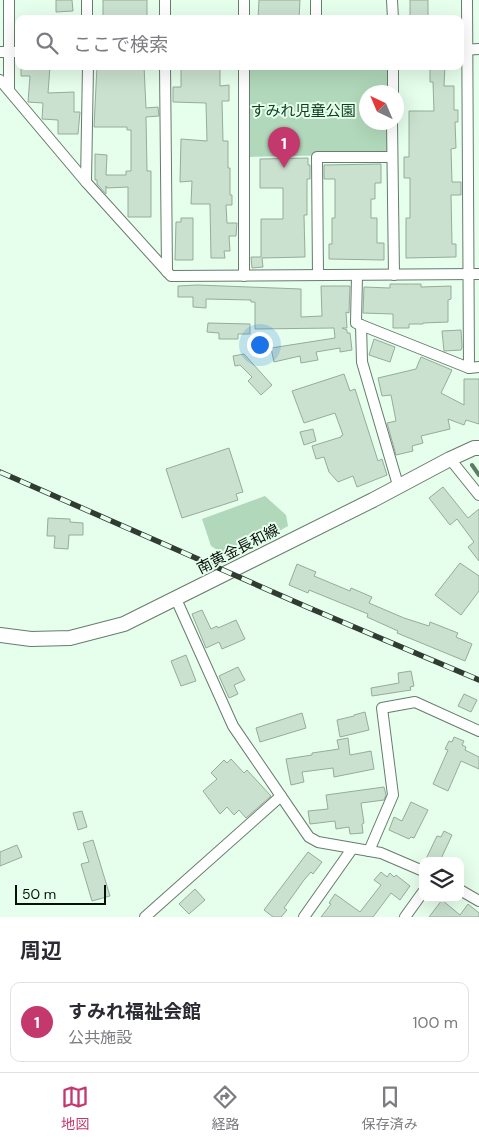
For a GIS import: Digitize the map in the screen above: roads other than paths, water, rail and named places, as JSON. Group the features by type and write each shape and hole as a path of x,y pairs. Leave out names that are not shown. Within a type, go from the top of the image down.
{"main road":[{"name":"南黄金長和線","path":"0,635 31,639 70,638 124,624 373,500 450,459 474,448 479,448"}],"street":[{"path":"9,0 9,90"},
{"path":"87,0 87,15"},
{"path":"165,0 165,15"},
{"path":"244,0 244,15"},
{"path":"316,0 316,15"},
{"path":"392,0 393,15"},
{"path":"464,38 467,0"},
{"path":"464,50 479,50"},
{"path":"86,182 88,70"},
{"path":"165,70 167,272"},
{"path":"244,70 244,276"},
{"path":"393,70 393,85"},
{"path":"357,275 356,323 474,367 474,274 464,70"},
{"path":"0,80 86,182 171,276 474,274"},
{"path":"392,130 394,275"},
{"path":"318,275 317,157 392,157"},
{"path":"361,325 362,362 398,485"},
{"path":"450,459 479,495"},
{"path":"176,599 233,726 309,837 318,842 352,850 381,853 419,869"},
{"path":"369,851 393,795 382,708 414,702 479,730"},
{"path":"145,917 281,796"},
{"path":"304,917 352,850"},
{"path":"464,892 479,900"},
{"path":"404,917 419,897"}],"waterway":[{"path":"472,465 479,475"}],"railway":[{"path":"0,472 307,607 479,680"}],"place":[{"name":"すみれ福祉会館","path":"284,168"}],"park label":[{"name":"すみれ児童公園","path":"303,111"}]}
